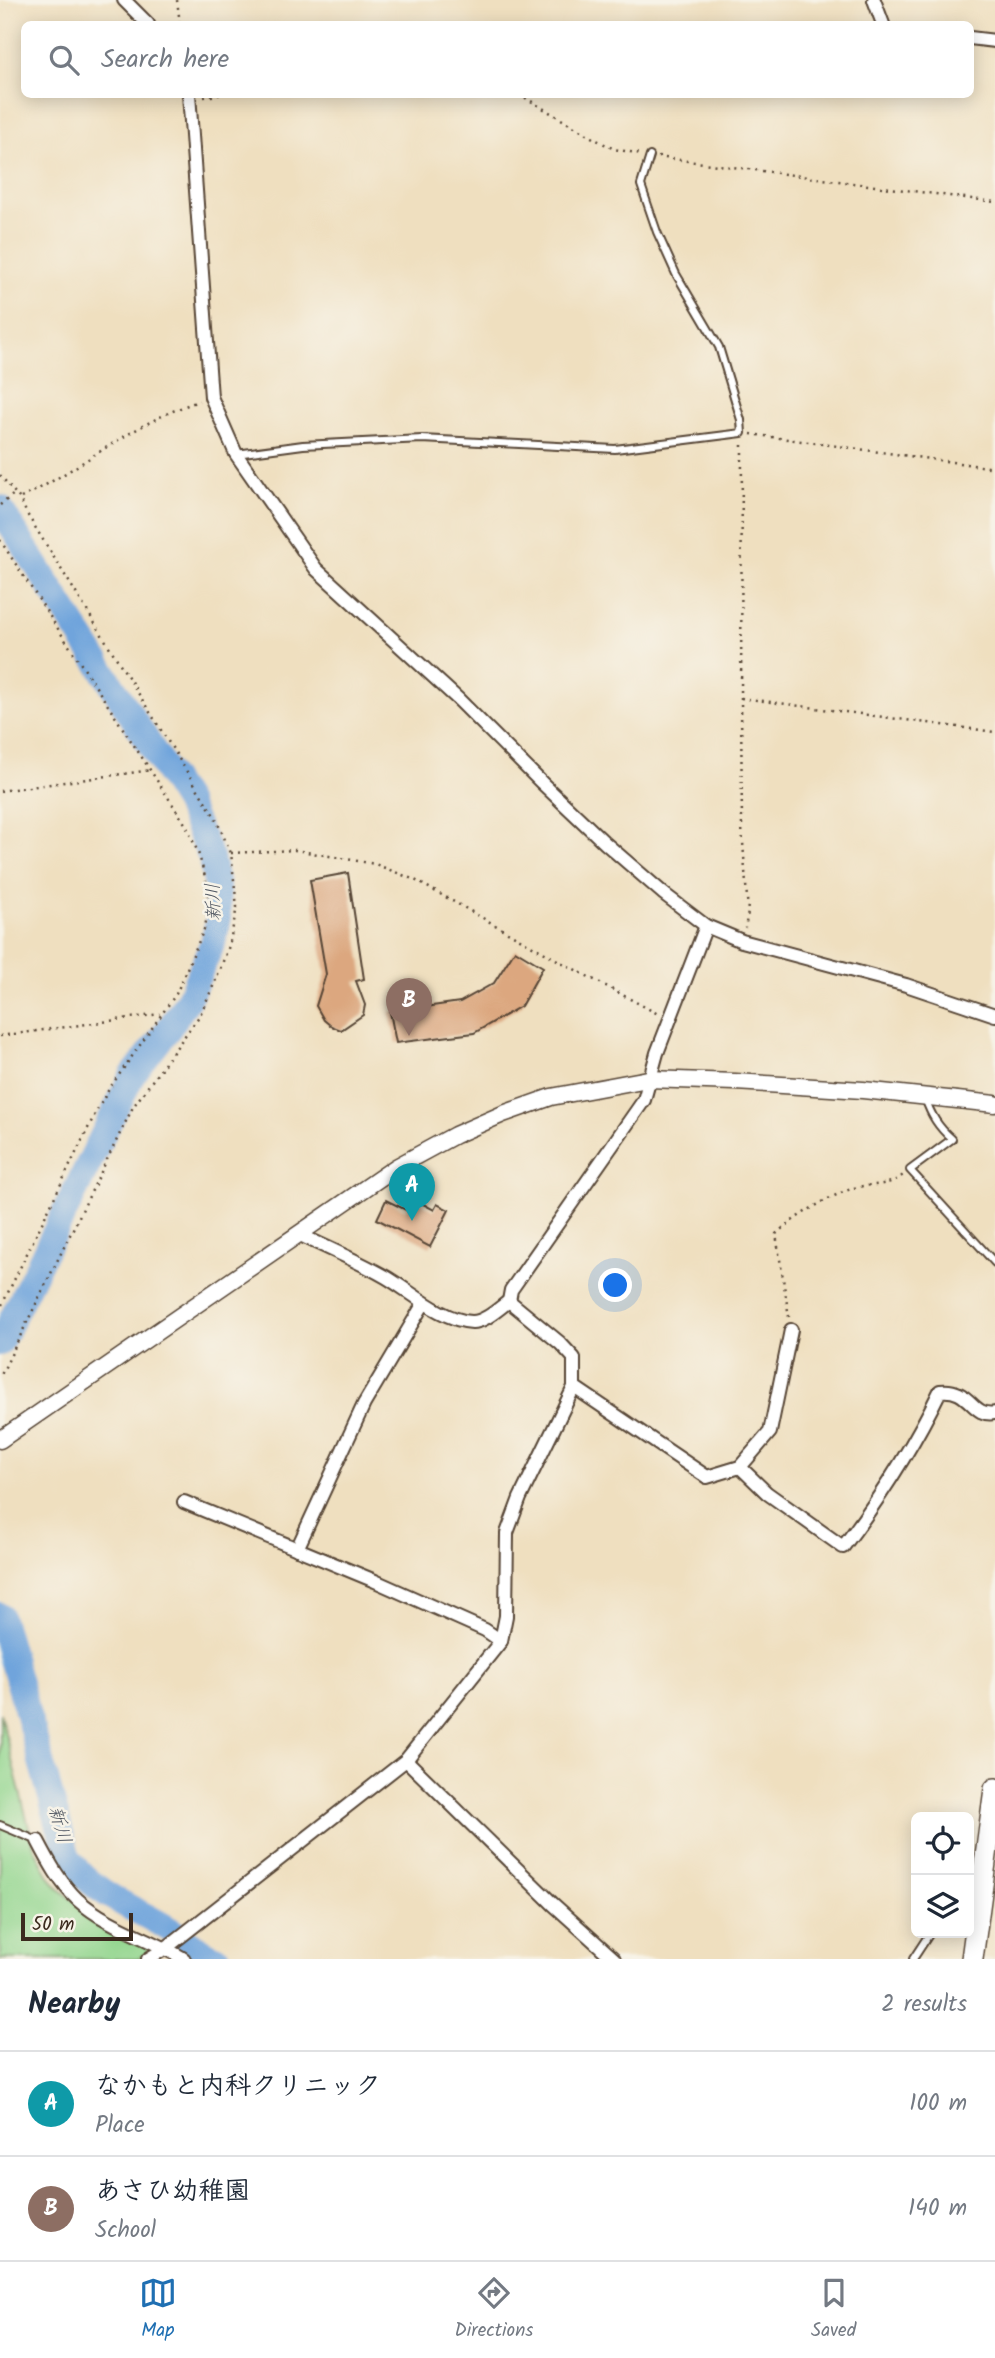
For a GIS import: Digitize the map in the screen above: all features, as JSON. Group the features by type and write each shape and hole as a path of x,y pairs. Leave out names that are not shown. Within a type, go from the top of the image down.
{"highway":[{"path":"972,1959 995,1789"}],"street":[{"path":"124,0 145,21"},
{"path":"874,0 882,21"},
{"path":"974,38 995,41"},
{"path":"190,98 211,397 236,454 316,569 459,700 605,842 664,894 706,926 742,941 906,985 995,1014"},
{"path":"298,1234 389,1279 424,1303 462,1321 475,1322 509,1301 511,1290 643,1100 648,1079 706,926"},
{"path":"0,1440 396,1167 455,1135 551,1097 648,1079 736,1082 995,1104"},
{"path":"148,1959 175,1942 406,1760 501,1641 506,1616 507,1533 520,1498 574,1387 574,1358 509,1301"},
{"path":"297,1549 364,1404 424,1303"},
{"path":"574,1387 708,1477 740,1467 770,1432 791,1330"},
{"path":"740,1467 767,1493 843,1547 880,1498 924,1424 940,1391 952,1390 965,1396 976,1409 987,1414 995,1413"},
{"path":"184,1502 485,1630 501,1641"},
{"path":"406,1760 553,1904 614,1959"},
{"path":"38,1841 58,1878 79,1901 113,1923 175,1942 184,1959"}],"lane":[{"path":"236,454 303,446 422,439 615,449 742,433 741,420 719,347 676,274 657,232 641,185 650,156"},
{"path":"925,1097 936,1121 952,1139 910,1170 995,1263"},
{"path":"0,1825 38,1841"},
{"path":"913,1959 927,1938"}],"path":[{"path":"177,0 180,21"},
{"path":"526,98 614,149 995,202"},
{"path":"20,499 176,408 211,397"},
{"path":"742,941 748,912 743,828 741,698 742,433 995,468"},
{"path":"0,475 20,499 215,817 231,853 237,907 229,946 200,1015 133,1107 0,1377"},
{"path":"0,505 15,493"},
{"path":"0,540 186,825 199,855 207,884 209,906 205,927 176,995 160,1014 94,1114 2,1299 0,1309"},
{"path":"741,698 995,732"},
{"path":"0,790 151,770"},
{"path":"231,853 295,850 375,864 415,880 671,1020"},
{"path":"0,1036 160,1014"},
{"path":"791,1330 776,1234 790,1220 852,1188 894,1183 910,1170"}],"green space":[{"path":"0,1713 34,1847 46,1872 56,1885 77,1903 147,1946 147,1953 138,1959 0,1959"}],"building":[{"path":"348,873 364,979 356,981 365,1005 363,1015 341,1030 324,1020 316,1006 326,974 310,880"},
{"path":"515,950 543,967 521,1006 474,1033 396,1043 390,1012 460,1002 494,983"},
{"path":"412,1198 434,1210 437,1204 449,1210 430,1247 377,1219 386,1200 406,1210"}],"waterway":[{"name":"新川","path":"0,508 186,802 211,858 217,887 218,922 213,942 189,998 132,1076 0,1343"},
{"name":"新川","path":"0,1615 68,1858 89,1881 114,1899 219,1959"}],"place":[{"name":"あさひ幼稚園","path":"409,1036"},
{"name":"なかもと内科クリニック","path":"412,1221"}]}
